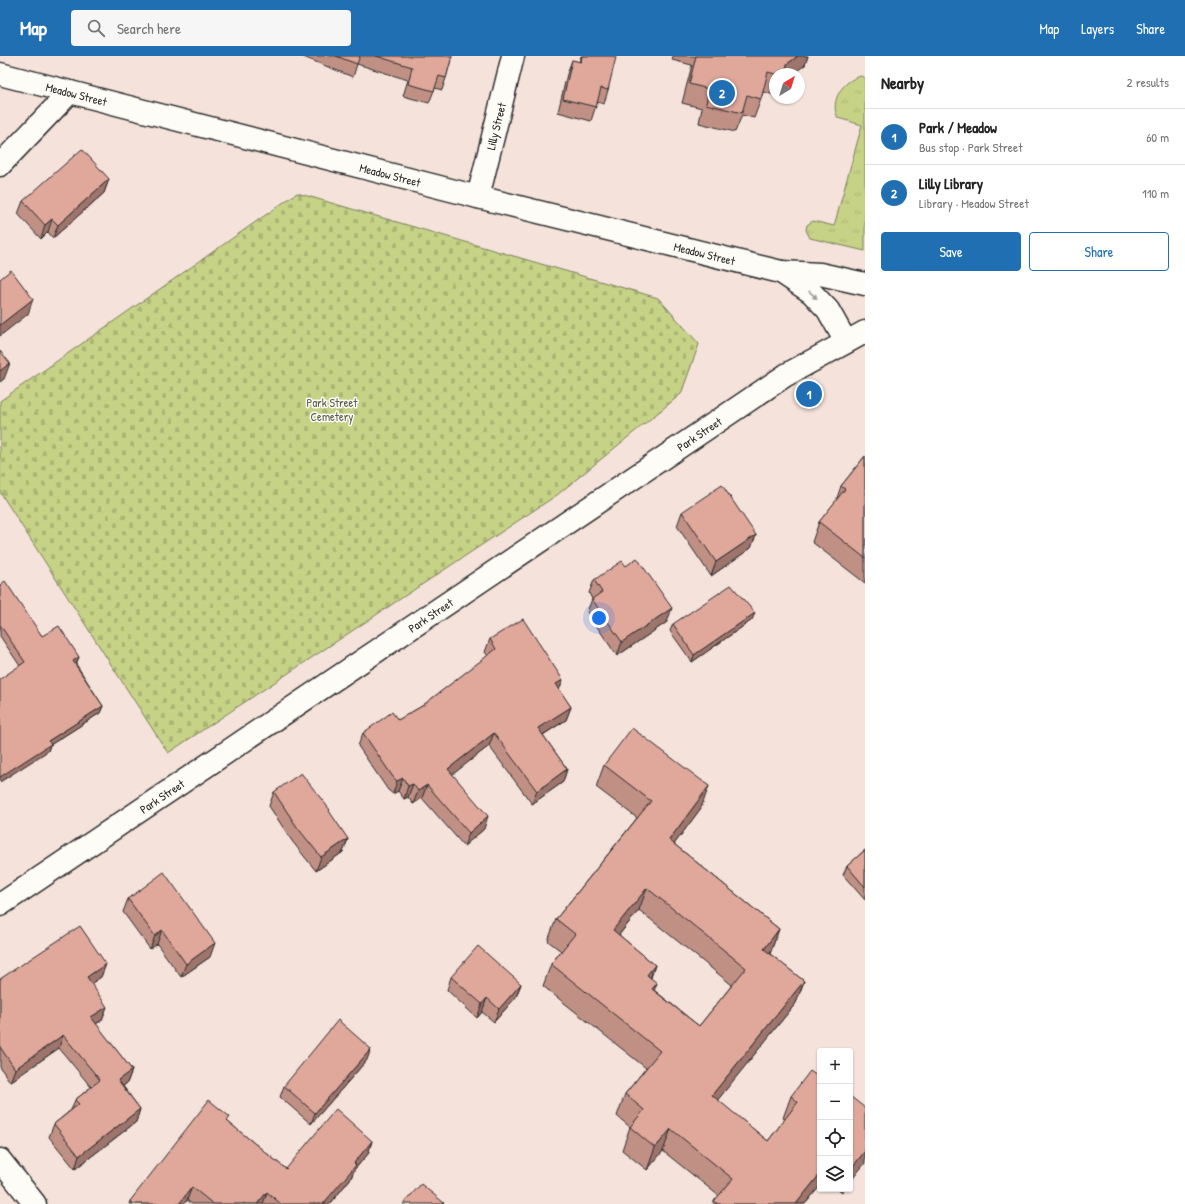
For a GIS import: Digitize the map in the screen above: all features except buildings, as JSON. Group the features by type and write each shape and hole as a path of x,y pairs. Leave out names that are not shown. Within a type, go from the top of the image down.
{"main road":[{"name":"Lilly Street","path":"478,197 513,56"},
{"name":"Meadow Street","path":"0,74 478,197 781,272"},
{"path":"0,165 70,92"},
{"path":"781,272 820,274 865,284"},
{"path":"781,272 811,292 856,337"},
{"name":"Park Street","path":"0,905 786,375 856,337"},
{"path":"0,1160 35,1204"}],"green space":[{"path":"861,76 865,78 865,251 810,238 806,230 807,225 813,221 834,226 862,125 838,118 835,105 839,92 843,87 854,78"},
{"name":"Park Street Cemetery","path":"297,193 658,298 699,344 681,394 557,495 168,753 0,492 0,401"}],"place":[{"name":"Lilly Library","path":"722,93"},
{"name":"Park / Meadow","path":"809,394"}]}
